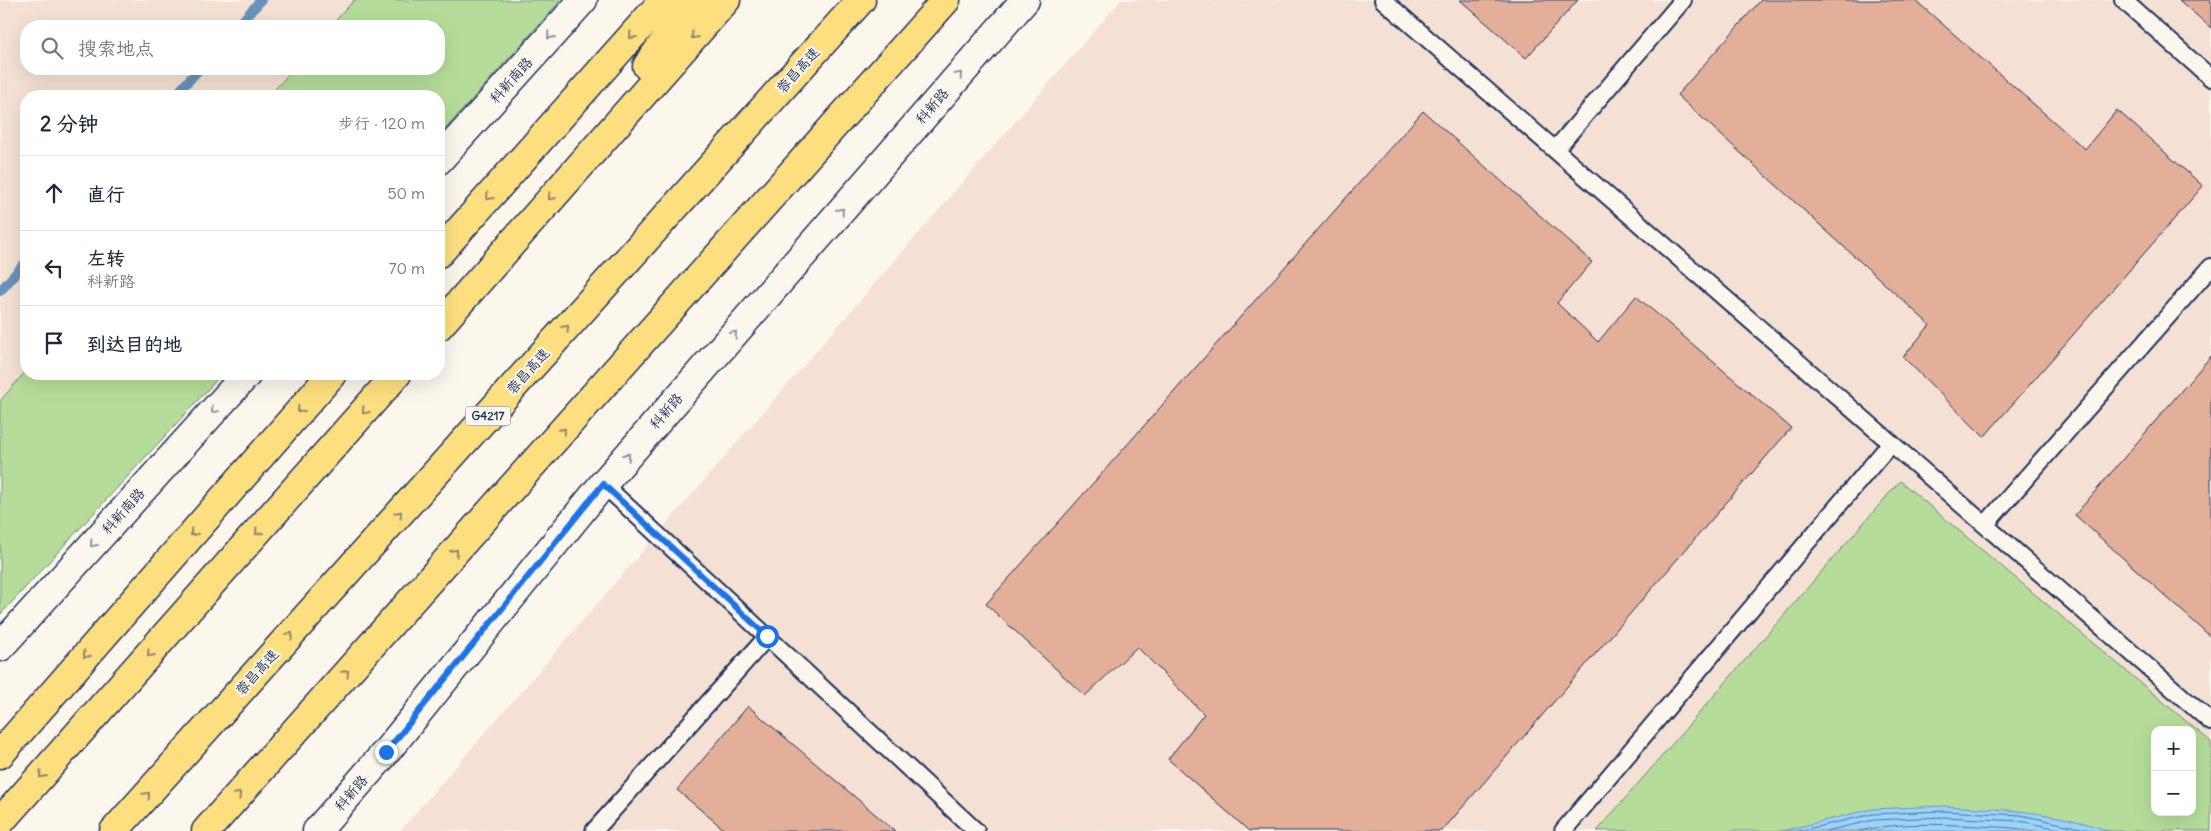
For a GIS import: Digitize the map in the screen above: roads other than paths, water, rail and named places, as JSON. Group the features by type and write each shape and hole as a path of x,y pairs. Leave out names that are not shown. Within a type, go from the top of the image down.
{"highway":[{"path":"445,246 664,0"},
{"path":"572,173 694,0"},
{"path":"445,319 726,0"},
{"name":"蓉昌高速","path":"114,831 861,0"},
{"path":"206,831 946,0"},
{"path":"0,754 327,380"},
{"path":"0,822 392,380"}],"main road":[{"name":"科新南路","path":"445,153 583,0"},
{"name":"科新路","path":"318,831 386,752 603,484 1024,0"},
{"name":"科新南路","path":"0,648 241,380"}],"lane":[{"path":"1382,0 2211,722"},
{"path":"1555,150 1683,0"},
{"path":"2123,0 2211,78"},
{"path":"1985,525 2211,267"},
{"path":"1562,831 1891,443"},
{"path":"603,484 976,831"},
{"path":"594,831 767,636"}],"water":[{"path":"1944,806 2048,815 2088,824 2108,831 1782,831 1872,809"}],"waterway":[{"path":"243,20 261,0"},
{"path":"180,90 194,75"},
{"path":"0,291 20,269"}]}
